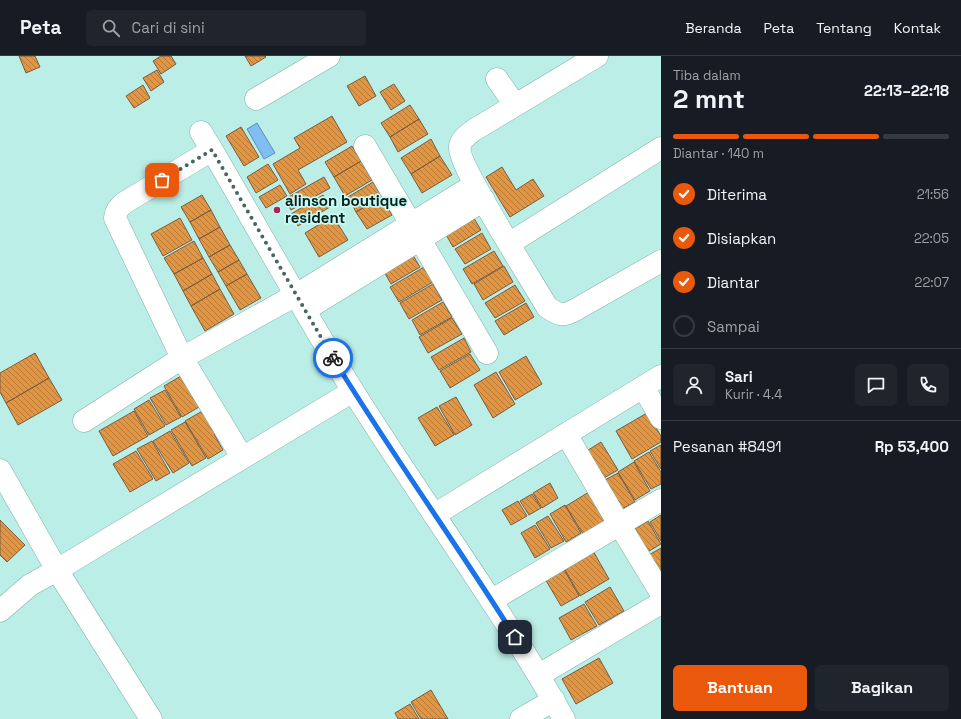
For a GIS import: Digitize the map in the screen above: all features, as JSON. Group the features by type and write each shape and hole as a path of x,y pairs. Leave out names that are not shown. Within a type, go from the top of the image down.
{"street":[{"path":"256,98 329,56"},
{"path":"597,56 474,130 464,138 460,146 462,158 479,193 547,307 556,313 566,315 661,261"},
{"path":"497,79 515,105"},
{"path":"201,132 300,303 354,391 434,515 492,600 539,675 564,719"},
{"path":"365,146 487,353"},
{"path":"510,244 661,148"},
{"path":"212,150 124,203 118,208 115,218 182,358 242,457"},
{"path":"84,421 182,358 300,303 479,193"},
{"path":"434,515 652,382 661,418"},
{"path":"0,611 30,585 354,391"},
{"path":"566,434 661,593"},
{"path":"0,470 57,570 151,719"},
{"path":"492,600 661,500"},
{"path":"539,675 661,603"},
{"path":"521,719 554,700"}],"water":[{"path":"257,123 275,153 264,159 247,129"}],"building":[{"path":"19,56 35,56 40,67 26,73"},
{"path":"161,56 171,56 176,64 161,74 153,61"},
{"path":"245,56 265,56 266,57 251,66"},
{"path":"157,70 164,82 151,91 143,78"},
{"path":"365,76 376,96 359,106 347,86"},
{"path":"394,84 405,101 391,110 380,92"},
{"path":"143,85 150,98 134,108 126,96"},
{"path":"410,105 419,119 390,137 381,123"},
{"path":"332,116 347,142 298,170 306,184 290,194 273,164 300,148 294,138"},
{"path":"419,119 428,134 398,152 390,137"},
{"path":"241,127 259,157 244,166 226,136"},
{"path":"431,139 440,156 411,174 401,158"},
{"path":"352,146 361,161 334,177 325,162"},
{"path":"440,156 452,175 422,193 411,174"},
{"path":"361,161 372,180 345,196 334,177"},
{"path":"268,164 278,180 256,193 247,177"},
{"path":"502,167 516,190 533,179 544,196 510,217 486,177"},
{"path":"324,177 330,188 291,210 285,199"},
{"path":"373,182 382,197 356,212 348,197"},
{"path":"280,185 287,196 266,208 259,197"},
{"path":"202,195 211,210 190,222 181,207"},
{"path":"323,195 330,207 298,226 291,214"},
{"path":"382,197 392,215 367,229 356,212"},
{"path":"211,210 220,227 199,239 190,222"},
{"path":"472,215 481,230 453,247 444,231"},
{"path":"333,216 348,240 319,257 305,233"},
{"path":"180,218 192,240 163,256 151,234"},
{"path":"220,227 230,245 209,257 199,239"},
{"path":"482,233 491,249 465,264 455,249"},
{"path":"194,241 203,258 174,274 164,258"},
{"path":"230,245 239,260 218,272 209,257"},
{"path":"494,251 503,266 472,284 463,269"},
{"path":"411,252 420,267 391,284 382,268"},
{"path":"203,258 212,274 183,291 174,274"},
{"path":"239,260 247,274 226,286 218,272"},
{"path":"504,266 513,282 483,300 474,284"},
{"path":"424,267 433,282 399,302 390,287"},
{"path":"212,274 220,289 191,306 183,291"},
{"path":"247,274 261,298 240,310 226,286"},
{"path":"433,284 442,300 409,319 400,303"},
{"path":"515,285 525,301 495,318 485,303"},
{"path":"220,289 234,314 205,331 191,306"},
{"path":"443,302 452,317 420,335 412,320"},
{"path":"526,303 534,317 504,335 495,321"},
{"path":"452,318 462,334 428,353 419,337"},
{"path":"464,338 471,352 439,370 431,357"},
{"path":"35,353 49,378 6,403 0,392 0,373"},
{"path":"470,354 480,370 450,388 440,371"},
{"path":"526,356 542,384 515,400 499,372"},
{"path":"496,372 515,404 493,418 474,385"},
{"path":"181,376 199,407 182,417 164,386"},
{"path":"49,378 62,400 18,425 6,403"},
{"path":"165,390 181,417 166,425 150,398"},
{"path":"456,397 472,425 455,435 439,406"},
{"path":"149,400 165,426 149,435 134,409"},
{"path":"437,407 454,435 435,446 418,418"},
{"path":"206,409 219,431 214,434 223,450 208,459 185,421"},
{"path":"134,411 148,436 113,456 99,431"},
{"path":"647,413 661,436 661,442 632,459 616,431"},
{"path":"185,422 206,458 192,466 171,430"},
{"path":"170,431 189,463 173,473 153,441"},
{"path":"152,441 170,473 156,481 137,449"},
{"path":"601,442 618,470 602,479 585,452"},
{"path":"661,445 661,469 650,451"},
{"path":"136,451 153,479 130,492 113,464"},
{"path":"649,452 661,472 661,484 651,489 634,461"},
{"path":"634,462 650,491 635,500 618,472"},
{"path":"618,473 635,502 620,510 603,481"},
{"path":"550,483 558,498 542,508 533,493"},
{"path":"589,492 606,520 583,534 566,506"},
{"path":"532,494 541,508 529,515 520,501"},
{"path":"518,501 527,516 511,525 502,510"},
{"path":"565,505 581,533 566,542 550,514"},
{"path":"661,515 661,541 650,522"},
{"path":"548,516 564,541 551,548 536,523"},
{"path":"0,520 25,545 7,562 0,555"},
{"path":"648,521 661,544 644,554 631,531"},
{"path":"535,525 550,549 535,558 521,533"},
{"path":"661,548 661,580 647,556"},
{"path":"592,549 609,579 580,596 563,566"},
{"path":"562,566 579,596 561,606 544,577"},
{"path":"610,587 624,611 599,625 585,602"},
{"path":"584,604 597,626 571,640 559,618"},
{"path":"599,658 613,683 576,704 562,679"},
{"path":"431,690 448,719 421,719 411,702"},
{"path":"410,704 419,719 398,719 395,713"}],"way so far":[{"path":"162,180 212,150 333,358"}],"place":[{"name":"alinson boutique resident","path":"277,210"}],"route":[{"path":"333,358 515,637"}]}
